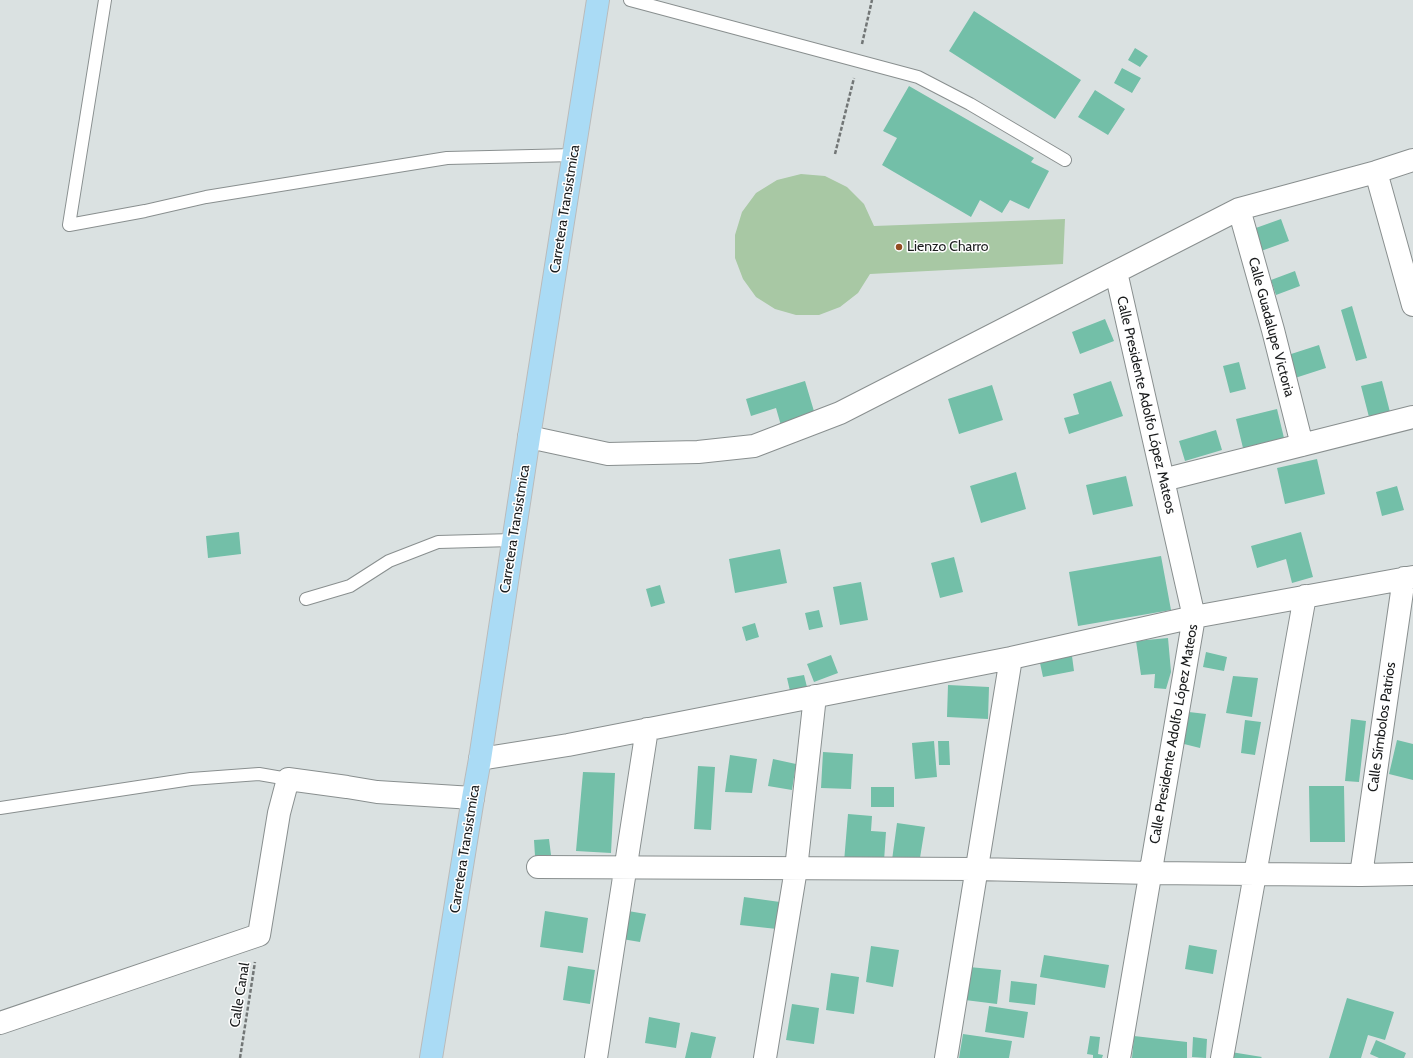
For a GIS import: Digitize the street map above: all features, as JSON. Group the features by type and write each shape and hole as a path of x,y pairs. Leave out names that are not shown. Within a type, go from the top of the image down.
{"main road":[{"name":"Carretera Transistmica","path":"431,1058 480,759 529,436 598,0"}],"street":[{"path":"529,436 608,454 698,452 754,446 840,413 1239,209 1376,172 1413,160"},
{"path":"1376,172 1413,305"},
{"name":"Calle Guadalupe Victoria","path":"1239,209 1273,330 1302,445"},
{"name":"Calle Presidente Adolfo López Mateos","path":"1116,272 1194,617 1119,1058"},
{"path":"1163,480 1413,417"},
{"path":"480,759 568,745 1010,658 1194,617 1408,578"},
{"name":"Calle Símbolos Patrios","path":"1361,875 1408,578"},
{"path":"1222,1058 1306,596"},
{"path":"946,1058 1010,658"},
{"path":"765,1058 796,869 816,696"},
{"path":"596,1058 647,729"},
{"path":"0,1024 259,935 279,813 288,779 377,792 473,798"},
{"path":"538,868 976,869 1151,873 1413,874"}],"lane":[{"path":"105,0 69,225 145,211 206,197 447,158 574,155"},
{"path":"630,0 918,77 970,104 1065,160"},
{"path":"306,599 350,586 389,561 438,542 513,540"},
{"path":"0,808 191,779 259,774 288,779"}],"path":[{"path":"835,154 872,0"},
{"name":"Calle Canal","path":"240,1058 259,935"}],"green space":[{"name":"Lienzo Charro","path":"801,174 825,176 847,187 864,204 874,226 1065,219 1063,264 870,274 858,293 840,307 819,315 796,315 775,309 756,297 743,279 735,258 735,235 742,212 756,193 777,180"}],"building":[{"path":"974,11 1081,80 1055,119 949,51"},
{"path":"1135,48 1148,56 1140,67 1128,60"},
{"path":"1122,68 1141,78 1132,93 1114,83"},
{"path":"909,86 1034,158 1031,162 1049,171 1029,209 1010,200 1002,213 980,200 971,217 882,165 897,138 883,131"},
{"path":"1095,90 1125,109 1108,135 1078,117"},
{"path":"1281,219 1289,241 1261,251 1253,229"},
{"path":"1295,271 1300,286 1276,295 1271,280"},
{"path":"1352,306 1367,358 1356,361 1341,310"},
{"path":"1105,319 1114,341 1080,354 1072,332"},
{"path":"1319,345 1326,368 1295,378 1288,355"},
{"path":"1239,362 1246,389 1230,393 1223,366"},
{"path":"805,381 816,418 782,429 776,408 751,416 746,399"},
{"path":"1111,381 1123,416 1069,434 1064,418 1079,414 1073,394"},
{"path":"1382,381 1390,412 1369,417 1361,386"},
{"path":"992,385 1003,420 959,434 948,399"},
{"path":"1277,409 1284,438 1243,448 1236,419"},
{"path":"1216,430 1222,450 1185,461 1179,441"},
{"path":"1317,459 1325,494 1285,504 1277,468"},
{"path":"1016,472 1026,509 981,523 970,486"},
{"path":"1126,476 1133,506 1093,515 1086,485"},
{"path":"1397,486 1404,510 1382,516 1376,492"},
{"path":"239,532 241,554 208,558 206,536"},
{"path":"1301,532 1313,577 1292,583 1286,559 1257,568 1251,546"},
{"path":"780,549 787,583 735,593 729,559"},
{"path":"1161,556 1171,610 1078,626 1069,572"},
{"path":"954,557 963,592 940,598 931,563"},
{"path":"861,582 868,620 840,625 833,587"},
{"path":"660,585 665,603 651,607 646,589"},
{"path":"819,610 823,627 809,630 805,613"},
{"path":"755,623 759,637 746,641 742,627"},
{"path":"1168,638 1171,672 1166,689 1154,688 1155,674 1141,675 1136,641"},
{"path":"1206,652 1227,657 1224,671 1203,667"},
{"path":"831,655 838,673 814,682 807,664"},
{"path":"1072,656 1074,671 1043,677 1040,663"},
{"path":"804,675 807,687 790,691 787,678"},
{"path":"1233,676 1258,678 1252,717 1226,713"},
{"path":"948,685 989,687 988,719 947,717"},
{"path":"1189,712 1206,714 1200,748 1184,744"},
{"path":"1351,719 1366,721 1359,782 1345,781"},
{"path":"1245,720 1261,722 1255,755 1241,753"},
{"path":"1397,740 1413,744 1413,780 1389,774"},
{"path":"934,741 937,777 915,779 912,743"},
{"path":"938,741 949,741 950,765 939,765"},
{"path":"823,752 853,754 851,789 821,788"},
{"path":"730,755 757,759 752,793 725,792"},
{"path":"773,759 796,764 792,790 768,786"},
{"path":"698,766 715,767 711,830 694,829"},
{"path":"583,772 615,773 611,853 576,851"},
{"path":"1309,786 1344,786 1345,842 1310,842"},
{"path":"871,787 894,787 894,807 871,807"},
{"path":"848,814 872,816 871,831 886,832 884,861 844,862"},
{"path":"897,823 925,827 919,864 892,860"},
{"path":"549,839 551,855 535,856 534,840"},
{"path":"744,897 780,902 777,929 740,925"},
{"path":"545,911 588,918 583,953 540,947"},
{"path":"628,911 646,914 640,942 622,939"},
{"path":"1189,945 1217,950 1213,974 1185,969"},
{"path":"871,946 899,950 893,987 866,982"},
{"path":"1044,955 1109,965 1105,988 1040,977"},
{"path":"568,966 595,970 590,1004 563,1000"},
{"path":"969,967 1001,970 997,1004 965,1000"},
{"path":"831,973 859,977 854,1014 826,1010"},
{"path":"1011,981 1037,984 1035,1005 1009,1002"},
{"path":"1347,998 1394,1012 1385,1040 1368,1035 1361,1058 1329,1058"},
{"path":"792,1004 819,1008 814,1044 786,1040"},
{"path":"989,1006 1028,1012 1024,1038 985,1032"},
{"path":"649,1017 680,1023 676,1048 645,1043"},
{"path":"691,1032 716,1037 711,1058 685,1058"},
{"path":"963,1034 1012,1041 1009,1058 959,1058"},
{"path":"1090,1036 1100,1037 1098,1054 1103,1055 1102,1058 1093,1058 1093,1055 1087,1054"},
{"path":"1134,1036 1187,1042 1187,1058 1132,1058"},
{"path":"1193,1037 1207,1039 1206,1058 1192,1057"},
{"path":"1376,1040 1406,1053 1404,1058 1379,1058 1370,1054"},
{"path":"1231,1052 1262,1057 1229,1058"}],"place":[{"name":"Lienzo Charro","path":"899,247"}]}
